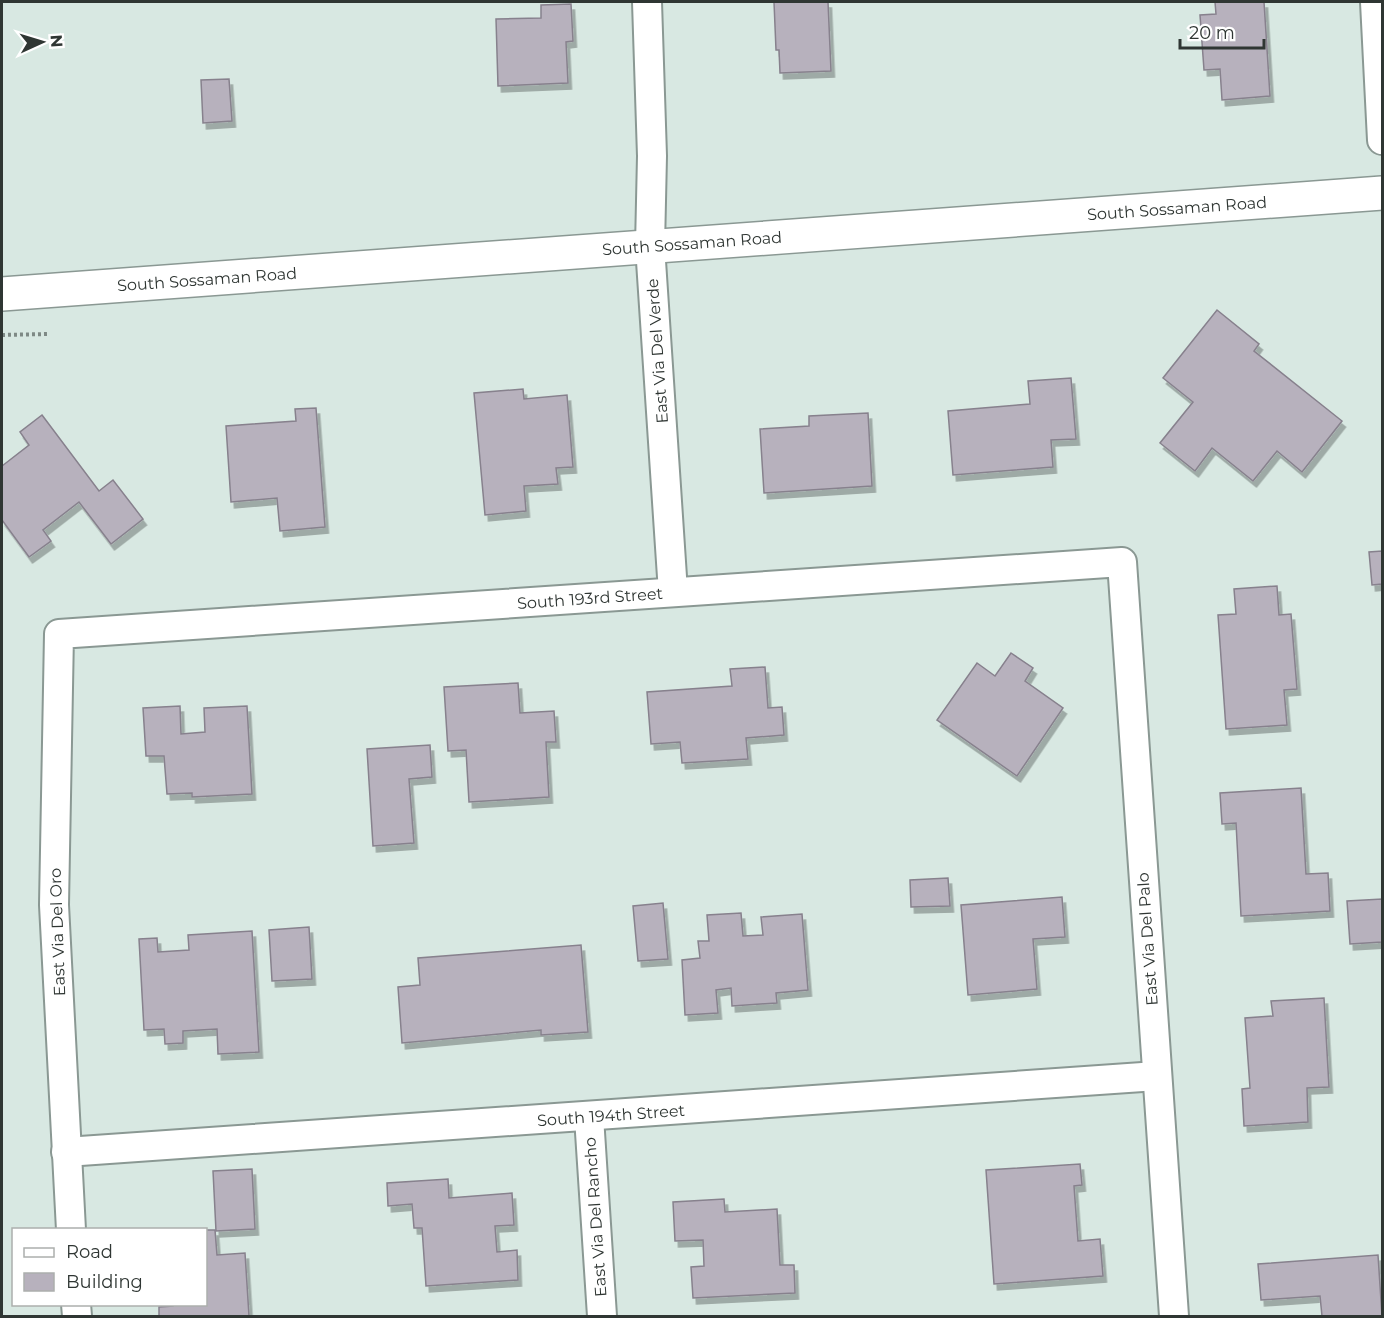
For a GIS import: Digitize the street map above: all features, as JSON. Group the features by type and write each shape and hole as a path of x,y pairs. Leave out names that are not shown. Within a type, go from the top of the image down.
{"main road":[{"name":"South Sossaman Road","path":"2,294 1383,193"}],"street":[{"name":"East Via Del Verde","path":"647,2 651,156 650,246 673,592"},
{"path":"1375,2 1383,140"},
{"name":"South 193rd Street","path":"59,634 1122,562"},
{"name":"East Via Del Palo","path":"1122,562 1174,1317"},
{"name":"East Via Del Oro","path":"59,634 54,905 71,1228"},
{"name":"South 194th Street","path":"66,1152 1156,1077"},
{"name":"East Via Del Rancho","path":"589,1117 602,1317"}],"path":[{"path":"2,335 48,334"}],"building":[{"path":"774,2 828,2 831,71 780,73 779,50 776,50"},
{"path":"1215,2 1264,2 1270,96 1222,100 1220,69 1204,70 1200,15 1216,14"},
{"path":"571,4 573,41 566,42 568,83 498,86 496,19 541,18 541,5"},
{"path":"229,79 232,121 203,123 201,80"},
{"path":"1217,310 1259,344 1254,351 1342,421 1302,472 1277,451 1253,481 1212,448 1195,471 1160,443 1193,402 1163,378"},
{"path":"1071,378 1076,439 1051,440 1053,467 953,475 948,411 1030,404 1028,381"},
{"path":"523,389 524,399 567,395 573,467 556,468 558,484 524,486 526,511 485,515 474,393"},
{"path":"316,408 325,527 280,531 277,498 231,502 226,426 296,421 295,409"},
{"path":"868,413 872,486 764,493 760,429 809,426 809,416"},
{"path":"42,415 99,491 113,480 143,519 111,544 79,502 43,530 51,541 29,557 2,520 2,466 29,445 20,432"},
{"path":"1382,551 1382,584 1372,585 1369,552"},
{"path":"1277,586 1279,615 1291,614 1297,689 1284,690 1287,725 1226,729 1218,615 1236,614 1234,589"},
{"path":"1011,653 1033,668 1025,681 1063,708 1017,776 937,720 977,663 995,676"},
{"path":"765,667 768,708 782,707 784,735 746,738 748,759 682,763 680,742 651,744 647,692 732,686 730,669"},
{"path":"518,683 520,713 554,711 556,742 546,742 549,797 469,802 466,750 448,751 444,687"},
{"path":"180,706 181,734 205,732 204,708 247,706 252,794 192,797 192,793 167,794 164,756 146,756 143,708"},
{"path":"430,745 432,777 409,779 414,843 373,846 367,749"},
{"path":"1301,788 1306,874 1328,873 1330,911 1241,916 1236,823 1222,824 1220,793"},
{"path":"948,878 950,906 911,907 910,880"},
{"path":"1062,897 1065,937 1033,939 1037,989 968,995 961,905"},
{"path":"1382,899 1382,942 1350,944 1347,901"},
{"path":"663,903 668,959 638,961 633,906"},
{"path":"741,913 743,936 763,935 761,917 802,914 808,990 776,993 777,1003 732,1006 731,988 716,990 718,1013 685,1015 682,960 700,958 698,941 709,941 707,915"},
{"path":"309,927 312,979 272,981 269,930"},
{"path":"252,931 259,1052 218,1054 217,1029 183,1031 183,1043 165,1044 164,1029 144,1030 139,939 157,938 158,952 189,950 188,935"},
{"path":"581,945 588,1032 541,1035 541,1030 402,1043 398,987 420,985 418,958"},
{"path":"1324,998 1329,1087 1307,1088 1308,1122 1244,1126 1242,1089 1250,1088 1245,1018 1273,1016 1271,1001"},
{"path":"1080,1164 1082,1185 1074,1186 1078,1241 1100,1239 1103,1276 994,1284 986,1170"},
{"path":"252,1169 255,1229 216,1231 213,1171"},
{"path":"448,1179 449,1198 512,1193 514,1225 495,1226 497,1252 517,1250 518,1280 426,1286 422,1228 414,1228 412,1204 388,1206 387,1183"},
{"path":"724,1199 725,1212 777,1209 780,1265 794,1265 795,1293 693,1298 691,1267 704,1266 703,1240 675,1241 673,1202"},
{"path":"207,1230 215,1230 217,1255 245,1253 249,1316 159,1316 159,1307 207,1306"},
{"path":"1378,1255 1382,1316 1322,1316 1320,1296 1261,1300 1258,1264"}]}
